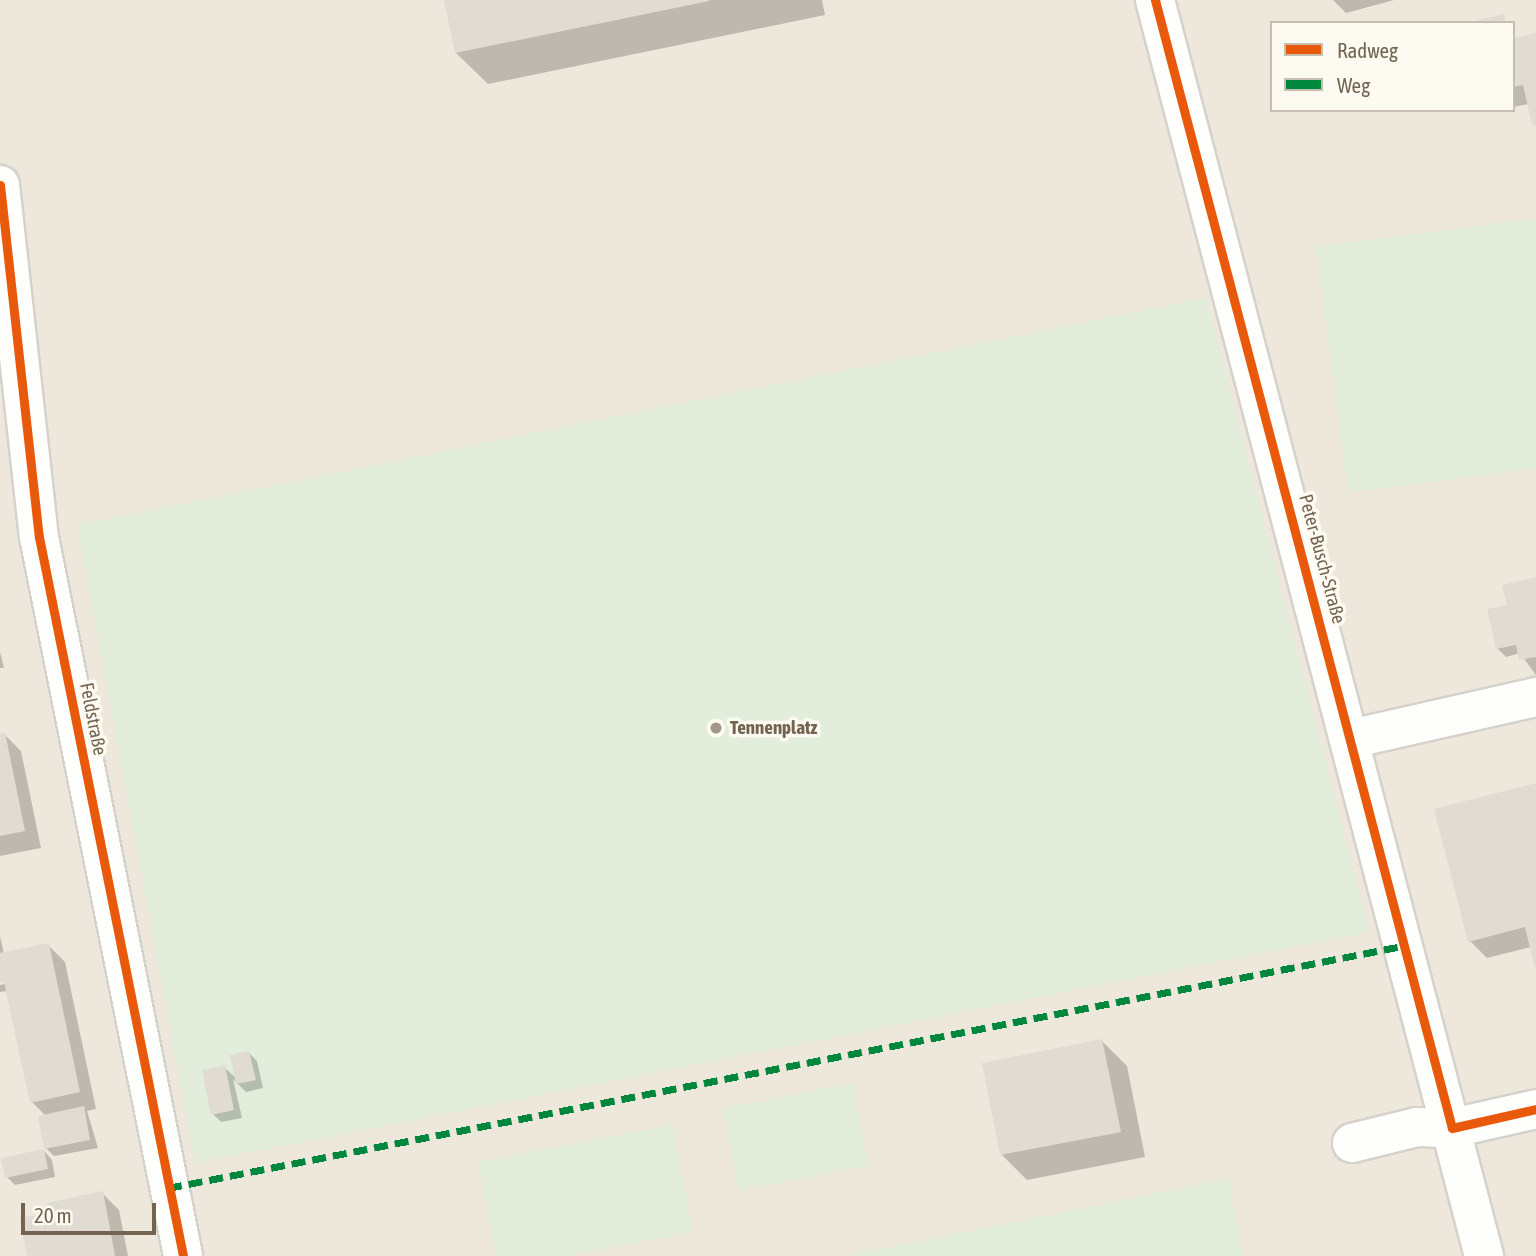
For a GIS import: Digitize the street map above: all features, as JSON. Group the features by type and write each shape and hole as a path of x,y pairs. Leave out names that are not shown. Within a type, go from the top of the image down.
{"street":[{"name":"Peter-Busch-Straße","path":"1155,0 1485,1256"},
{"name":"Feldstraße","path":"0,185 10,386 183,1256"},
{"path":"1350,738 1536,697"},
{"path":"1352,1143 1417,1127 1452,1128 1536,1109"}],"shaded area":[{"path":"0,0 1536,0 1536,1256 0,1256"}],"green space":[{"path":"1536,218 1536,468 1348,492 1316,247"},
{"name":"Tennenplatz","path":"1206,298 1369,932 195,1163 77,525"},
{"path":"852,1083 868,1165 739,1191 723,1109"},
{"path":"672,1125 693,1232 567,1256 496,1256 478,1162"},
{"path":"1228,1179 1243,1256 846,1256"}],"building":[{"path":"444,0 709,0 709,1 455,53"},
{"path":"1504,14 1506,21 1474,21"},
{"path":"1536,33 1536,124 1532,125 1523,85 1515,87 1515,38"},
{"path":"1536,577 1536,657 1519,660 1516,645 1496,649 1487,609 1507,605 1502,585"},
{"path":"5,732 25,831 0,836 0,733"},
{"path":"1536,783 1535,969 1525,927 1468,942 1434,809"},
{"path":"49,943 80,1092 30,1103 4,982 0,983 0,953"},
{"path":"1102,1039 1121,1132 1000,1155 982,1063"},
{"path":"249,1051 256,1080 236,1084 230,1055"},
{"path":"225,1065 234,1110 211,1115 202,1070"},
{"path":"84,1106 90,1140 44,1149 38,1116"},
{"path":"44,1149 48,1169 5,1178 1,1158"},
{"path":"103,1191 115,1256 27,1256 20,1218 49,1213 47,1203"}],"marked path":[{"path":"168,1188 1403,946"}],"cycle path":[{"path":"1155,0 1452,1128 1536,1109"},
{"path":"0,185 39,537 183,1256"}],"place":[{"name":"Tennenplatz","path":"716,728"}]}
